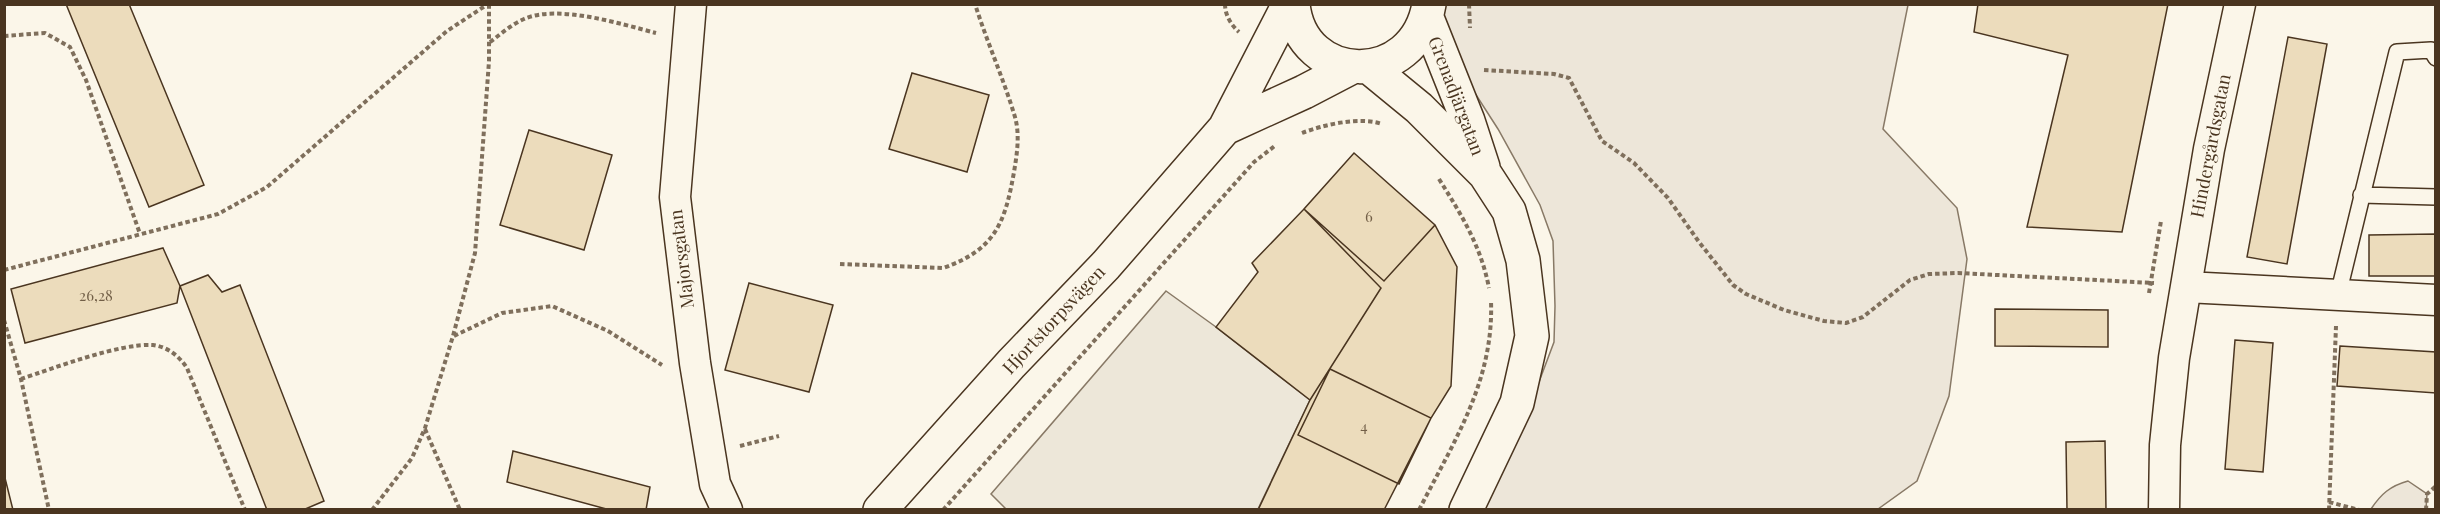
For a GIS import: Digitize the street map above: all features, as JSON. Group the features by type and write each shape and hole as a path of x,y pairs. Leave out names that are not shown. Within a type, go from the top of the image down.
{"street":[{"name":"Majorsgatan","path":"691,4 675,197 699,389 715,484 727,510"},
{"name":"Hjortstorpsvägen","path":"1291,4 1299,28 1307,41 1320,53 1335,62 1361,67"},
{"name":"Hjortstorpsvägen","path":"880,510 1011,364 1106,265 1225,128 1291,4"},
{"name":"Hindergårdsgatan","path":"2164,510 2165,445 2174,358 2209,149 2240,4"},
{"name":"Hjortstorpsvägen","path":"1225,128 1361,67 1386,62 1402,54 1417,38 1428,11"},
{"name":"Grenadjärgatan","path":"1428,11 1485,174"},
{"name":"Grenadjärgatan","path":"1361,67 1419,108 1485,174 1509,211 1522,260 1532,336 1517,403 1466,510"},
{"path":"2186,288 2436,300"}],"lane":[{"path":"2338,295 2397,52 2431,50 2436,58"},
{"path":"2361,195 2436,197"}],"path":[{"path":"372,510 412,458 425,428 475,253 489,42 489,4"},
{"path":"4,270 218,214 267,187 447,31 489,4"},
{"path":"840,264 943,268 974,253 992,238 1002,221 1009,201 1018,148 1016,118 975,4"},
{"path":"489,42 525,18 546,14 572,14 607,20 688,41"},
{"path":"4,36 45,33 70,47 86,80 140,234"},
{"path":"1475,70 1554,74 1569,78 1602,141 1634,163 1668,198 1733,285 1746,294 1784,310 1824,321 1846,323 1863,317 1910,280 1929,274 1958,273 2150,283 2186,288"},
{"path":"1299,135 1338,124 1360,122 1384,125"},
{"path":"943,510 1254,162 1268,149 1283,141"},
{"path":"1419,510 1474,400 1490,345 1492,319 1491,295 1477,243 1436,174"},
{"path":"2329,510 2338,295"},
{"path":"453,336 502,313 552,306 608,331 699,389"},
{"path":"4,320 21,379 49,510"},
{"path":"21,379 72,362 123,349 152,345 174,353 187,368 244,510"},
{"path":"425,428 460,510"},
{"path":"2426,510 2427,494 2436,486"},
{"path":"2329,502 2359,510"}],"shaded area":[{"path":"1430,4 1908,5 1883,129 1957,208 1967,259 1949,396 1917,481 1878,509 1483,509 1516,443 1554,342 1553,241 1540,205 1498,129 1451,56"},
{"path":"1166,291 1310,400 1258,509 1006,509 991,494"},
{"path":"2408,481 2427,494 2426,509 2371,509 2387,491"}],"building":[{"path":"66,4 129,4 204,185 149,207"},
{"path":"1978,4 2168,4 2122,232 2027,227 2068,55 1974,32"},
{"path":"2288,37 2327,44 2287,264 2247,257"},
{"path":"912,73 989,95 967,172 889,149"},
{"path":"529,130 612,155 584,250 500,225"},
{"path":"1354,153 1435,225 1384,281 1304,209"},
{"path":"1354,153 1435,225 1457,267 1451,386 1431,418 1384,510 1258,510 1310,400 1381,288 1304,209"},
{"path":"1304,209 1381,288 1310,400 1216,327 1258,272 1252,263"},
{"path":"2436,234 2436,276 2369,276 2369,235"},
{"path":"163,248 180,286 177,303 25,343 11,289"},
{"path":"208,275 222,292 240,285 324,501 303,510 267,510 180,286"},
{"path":"749,283 833,305 809,392 725,370"},
{"path":"1995,309 2108,310 2108,347 1995,346"},
{"path":"2235,340 2273,343 2263,472 2225,469"},
{"path":"2340,346 2436,352 2436,393 2337,386"},
{"path":"1330,369 1431,418 1399,484 1298,435"},
{"path":"2105,441 2106,510 2067,510 2066,442"},
{"path":"513,451 650,487 646,510 610,510 507,482"},
{"path":"4,474 13,510 4,510"}]}
